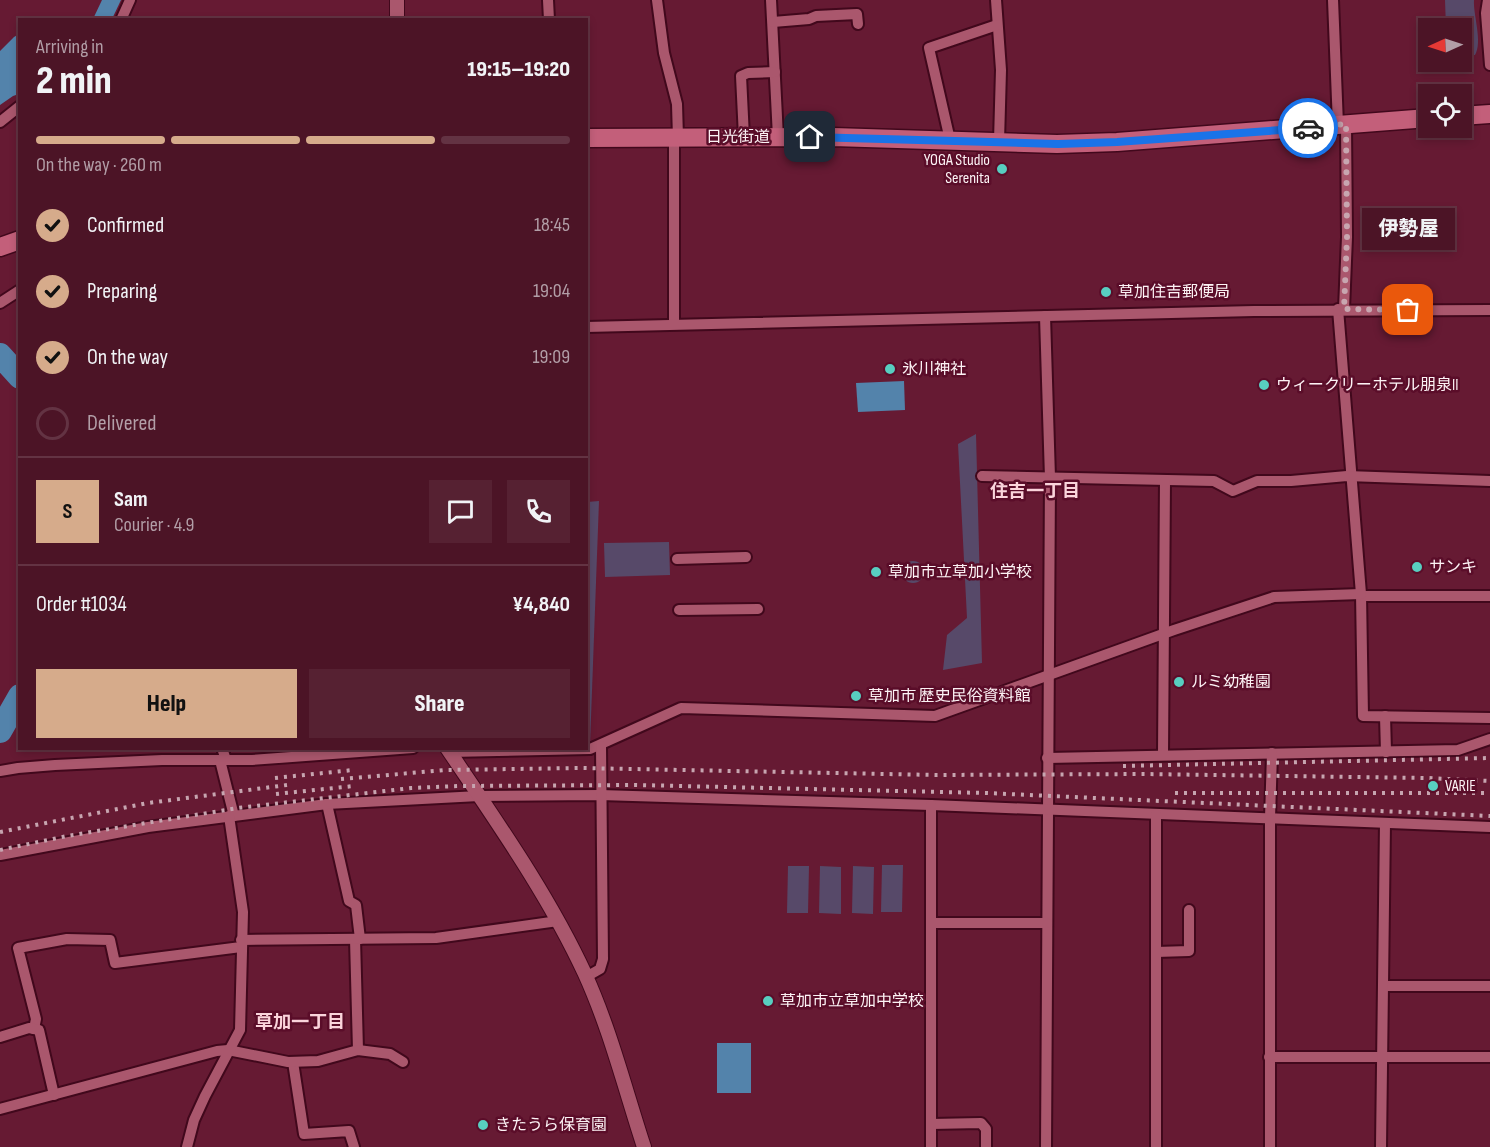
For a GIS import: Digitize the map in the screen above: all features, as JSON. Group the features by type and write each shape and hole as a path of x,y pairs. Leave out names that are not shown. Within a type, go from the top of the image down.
{"main road":[{"path":"1472,115 1490,114"},
{"name":"日光街道","path":"588,138 778,137 1058,144 1117,142 1418,119"},
{"path":"0,247 18,241"}],"street":[{"path":"122,18 130,0"},
{"path":"397,0 397,18"},
{"path":"548,0 549,18"},
{"path":"657,0 664,53 677,104 674,324"},
{"path":"771,0 778,137"},
{"path":"996,0 1001,70 999,141"},
{"path":"1333,0 1347,237 1341,309 1361,595 1363,716 1490,718"},
{"path":"1488,0 1486,13 1490,65"},
{"path":"772,22 809,20 816,16 857,14 858,24"},
{"path":"950,140 929,48 997,25"},
{"path":"744,137 741,76 775,72"},
{"path":"0,122 18,108"},
{"path":"0,303 18,291"},
{"path":"588,327 1341,309 1490,310"},
{"path":"1045,316 1050,478 1046,1147"},
{"path":"982,476 1214,481 1233,491 1257,481 1291,481 1347,476 1352,478 1490,481"},
{"path":"1163,756 1165,481"},
{"path":"677,559 746,557"},
{"path":"588,749 601,746 681,708 935,716 1274,597 1490,596"},
{"path":"679,610 758,609"},
{"path":"1385,716 1386,752"},
{"path":"1047,758 1458,750 1490,739"},
{"path":"586,977 600,969 603,959 601,746"},
{"path":"0,771 46,766 222,756 316,756 389,750"},
{"path":"448,750 558,921 586,977 644,1147"},
{"path":"1270,1147 1272,753"},
{"path":"187,1147 198,1112 240,1030 242,1016 243,912 232,816 222,756"},
{"path":"0,855 148,827 327,804 478,796 600,795 1047,808 1490,827"},
{"path":"327,804 349,901 356,905 358,1050"},
{"path":"931,805 931,1147"},
{"path":"1156,814 1156,1147"},
{"path":"1381,1147 1385,823"},
{"path":"1156,952 1189,951 1189,910"},
{"path":"34,1029 36,1019 18,948 67,939 110,940 115,963 241,943 436,938 558,921"},
{"path":"931,923 1047,924"},
{"path":"1383,986 1490,986"},
{"path":"0,1037 29,1028 39,1030 54,1095"},
{"path":"0,1109 217,1051 228,1050 293,1062 318,1061 358,1050 390,1054 403,1062"},
{"path":"1269,1057 1490,1057"},
{"path":"293,1062 304,1134 350,1131 354,1147"},
{"path":"931,1124 981,1123 986,1129 986,1147"}],"shaded area":[{"path":"1445,0 1474,0 1478,36 1475,55 1472,55 1472,18 1446,18"},
{"path":"976,434 982,663 943,670 947,635 967,618 958,444"},
{"path":"599,501 590,745 588,745 588,502"},
{"path":"669,542 670,575 605,577 604,543"},
{"path":"909,561 917,561 924,568 924,576 917,583 909,583 902,576 902,568"},
{"path":"882,865 903,865 902,912 881,912"},
{"path":"788,866 809,866 808,913 787,913"},
{"path":"820,866 841,867 841,914 819,913"},
{"path":"853,866 874,867 873,914 852,913"}],"water":[{"path":"102,0 121,0 112,18 93,18"},
{"path":"18,35 18,94 0,105 0,51"},
{"path":"904,381 905,410 858,412 856,383"},
{"path":"717,1043 751,1043 751,1093 717,1093"}],"waterway":[{"path":"0,355 18,375"},
{"path":"0,731 18,700"}],"railway":[{"path":"1123,766 1490,758"},
{"path":"341,779 446,770 581,768 936,775 1144,774 1428,778 1490,781"},
{"path":"275,778 353,770"},
{"path":"0,832 148,803 287,785"},
{"path":"0,850 67,836 238,808 411,788 459,786 637,785 986,793 1490,816"},
{"path":"276,794 354,786"},
{"path":"1175,793 1490,793"}],"way so far":[{"path":"1308,128 1346,124 1347,237 1344,309 1408,310"}],"place":[{"name":"YOGA Studio Serenita","path":"1002,169"},
{"name":"草加住吉郵便局","path":"1106,292"},
{"name":"伊勢屋","path":"1408,310"},
{"name":"氷川神社","path":"890,369"},
{"name":"ウィークリーホテル朋泉II","path":"1264,385"},
{"name":"サンキ","path":"1417,567"},
{"name":"草加市立草加小学校","path":"876,572"},
{"name":"ルミ幼稚園","path":"1179,682"},
{"name":"草加市 歴史民俗資料館","path":"856,696"},
{"name":"VARIE","path":"1433,786"},
{"name":"草加市立草加中学校","path":"768,1001"},
{"name":"きたうら保育園","path":"483,1125"}],"district":[{"name":"住吉一丁目","path":"1035,491"},
{"name":"草加一丁目","path":"300,1022"}],"route":[{"path":"810,137 1058,144 1308,128"}]}
